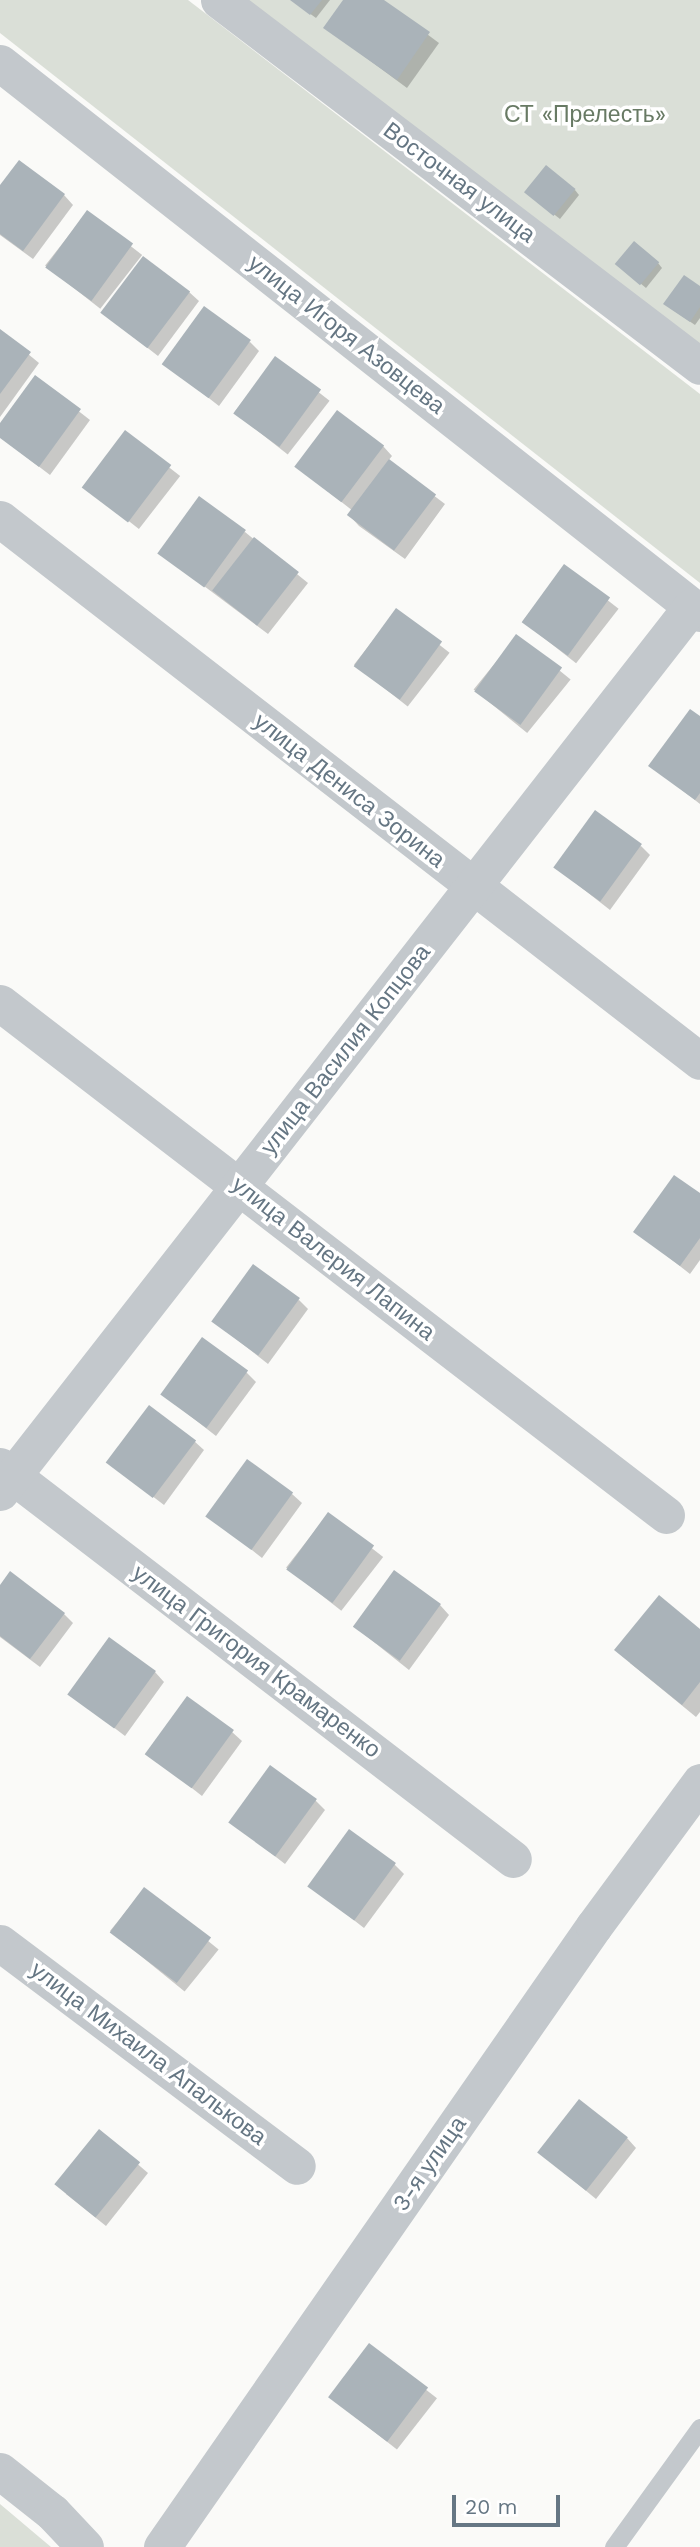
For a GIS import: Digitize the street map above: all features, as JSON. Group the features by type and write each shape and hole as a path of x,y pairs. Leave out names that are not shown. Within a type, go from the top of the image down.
{"street":[{"name":"Восточная улица","path":"219,0 700,366"},
{"name":"улица Игоря Азовцева","path":"0,63 696,610"},
{"name":"улица Дениса Зорина","path":"0,519 700,1061"},
{"name":"улица Василия Копцова","path":"4,1477 239,1187 473,887 696,610"},
{"name":"улица Валерия Лапина","path":"0,1003 666,1515"},
{"name":"улица Григория Крамаренко","path":"4,1477 513,1859"},
{"name":"3-я улица","path":"162,2547 594,1926 700,1782"},
{"name":"улица Михаила Апалькова","path":"0,1943 297,2166"},
{"path":"0,2471 52,2512 85,2547"}],"lane":[{"path":"614,2547 700,2428"}],"green space":[{"path":"0,0 188,0 700,394 700,583 0,33"},
{"name":"СТ «Прелесть»","path":"242,0 700,0 700,346"},
{"path":"0,2504 51,2547 0,2547"}],"building":[{"path":"290,0 322,0 310,15"},
{"path":"343,0 384,0 430,32 397,80 323,28"},
{"path":"19,160 65,194 23,251 0,234 0,185"},
{"path":"546,165 576,189 554,216 524,192"},
{"path":"87,210 133,244 91,301 45,267"},
{"path":"634,241 659,262 640,285 615,264"},
{"path":"143,256 190,292 147,348 100,313"},
{"path":"684,275 700,286 700,307 690,322 663,304"},
{"path":"204,306 251,340 209,398 162,364"},
{"path":"0,329 31,352 0,394"},
{"path":"275,356 321,390 279,447 233,413"},
{"path":"35,375 81,409 39,467 0,438 0,423"},
{"path":"337,410 384,446 341,502 294,467"},
{"path":"125,430 171,465 128,522 82,488"},
{"path":"389,459 436,495 394,550 347,515"},
{"path":"199,496 246,530 204,588 157,553"},
{"path":"254,537 299,572 257,626 212,591"},
{"path":"564,564 610,598 568,656 522,622"},
{"path":"396,608 442,642 400,700 354,666"},
{"path":"516,634 562,668 520,725 474,691"},
{"path":"690,709 700,716 700,793 695,800 648,766"},
{"path":"595,810 642,844 600,902 553,867"},
{"path":"674,1175 700,1193 700,1238 680,1266 633,1232"},
{"path":"253,1264 300,1298 258,1356 211,1321"},
{"path":"202,1337 248,1371 206,1428 160,1394"},
{"path":"149,1405 196,1441 153,1498 106,1463"},
{"path":"247,1459 293,1493 251,1550 205,1516"},
{"path":"328,1512 374,1546 332,1603 286,1569"},
{"path":"394,1570 441,1604 400,1661 353,1627"},
{"path":"10,1571 65,1613 30,1659 0,1636 0,1585"},
{"path":"659,1595 700,1629 700,1682 682,1705 614,1650"},
{"path":"109,1637 156,1671 114,1729 67,1694"},
{"path":"187,1696 234,1730 192,1788 145,1754"},
{"path":"270,1765 317,1799 275,1857 228,1822"},
{"path":"349,1829 396,1863 354,1921 307,1886"},
{"path":"144,1887 211,1938 177,1983 110,1933"},
{"path":"579,2099 628,2137 586,2191 537,2153"},
{"path":"99,2129 140,2162 96,2218 54,2184"},
{"path":"369,2343 428,2388 387,2442 328,2397"}]}
